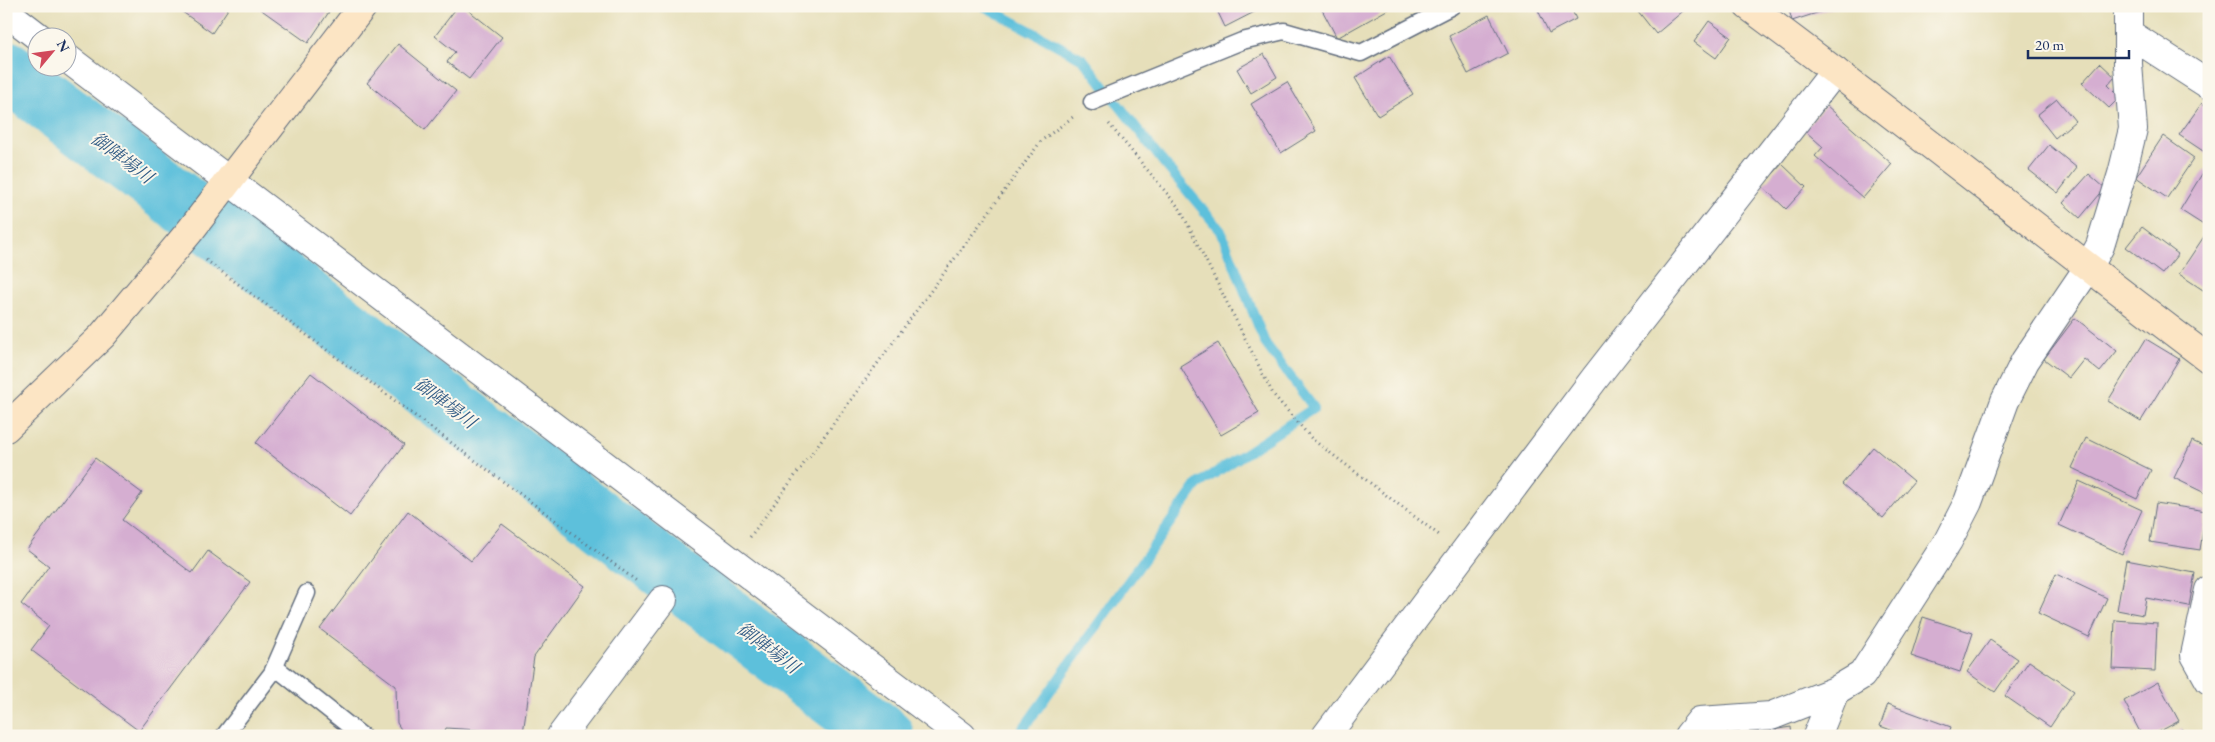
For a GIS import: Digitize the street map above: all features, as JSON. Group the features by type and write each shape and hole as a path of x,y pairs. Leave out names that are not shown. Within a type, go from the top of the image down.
{"street":[{"path":"6,428 102,336 185,236 363,6"},
{"path":"1748,6 2209,359"},
{"path":"1688,736 1700,721 1771,716 1835,691 1862,676 1948,541 1968,502 2005,401 2025,361 2088,268 2100,246 2133,130 2128,64 2128,6"},
{"path":"6,12 28,29"},
{"path":"2128,33 2209,85"},
{"path":"78,67 962,736"},
{"path":"1326,736 1595,378 1835,71"},
{"path":"2209,590 2195,655 2209,680"},
{"path":"561,736 663,600"},
{"path":"1817,736 1835,691"}],"lane":[{"path":"1092,102 1242,41 1284,30 1361,53 1452,6"},
{"path":"224,736 275,667 307,593"},
{"path":"275,667 362,736"}],"path":[{"path":"732,562 1041,141 1092,102 1180,209 1273,394 1312,439 1463,553"},
{"path":"185,236 663,600"}],"building":[{"path":"174,6 230,6 212,33"},
{"path":"256,6 333,6 308,43"},
{"path":"458,6 463,6 502,37 469,79 447,62 455,52 435,36"},
{"path":"1215,6 1266,6 1225,27"},
{"path":"1320,6 1394,6 1337,38"},
{"path":"1536,6 1570,6 1576,19 1549,33"},
{"path":"1634,6 1689,6 1656,34"},
{"path":"1788,6 1835,6 1835,7 1792,21"},
{"path":"1489,15 1508,53 1468,74 1449,36"},
{"path":"1709,21 1731,37 1716,58 1694,42"},
{"path":"398,44 456,91 425,130 367,83"},
{"path":"1264,54 1277,77 1251,93 1237,69"},
{"path":"1389,56 1413,94 1378,116 1355,78"},
{"path":"2100,63 2115,77 2108,85 2120,97 2109,108 2082,83"},
{"path":"1287,82 1316,131 1281,153 1251,104"},
{"path":"2057,99 2075,121 2055,138 2037,115"},
{"path":"2202,103 2209,108 2209,155 2179,135"},
{"path":"1826,105 1892,164 1863,198 1815,156 1823,147 1804,130"},
{"path":"2163,136 2194,158 2167,198 2136,177"},
{"path":"2049,145 2077,168 2058,193 2029,170"},
{"path":"1782,164 1806,187 1786,209 1762,186"},
{"path":"2205,169 2209,172 2209,220 2205,226 2180,210"},
{"path":"2089,174 2105,188 2080,218 2063,203"},
{"path":"2142,227 2178,254 2162,274 2126,247"},
{"path":"2209,229 2209,294 2179,274"},
{"path":"2075,318 2117,351 2100,372 2084,359 2069,378 2044,359"},
{"path":"2146,339 2179,359 2141,421 2108,401"},
{"path":"1218,343 1259,413 1221,435 1180,366"},
{"path":"311,373 404,445 350,516 256,443"},
{"path":"2086,438 2151,470 2137,499 2072,468"},
{"path":"2192,441 2209,449 2209,495 2174,478"},
{"path":"1873,447 1914,481 1883,518 1842,484"},
{"path":"95,458 142,493 122,520 192,573 208,551 250,582 139,731 31,650 49,626 21,604 49,566 27,549"},
{"path":"2079,481 2142,510 2122,554 2059,525"},
{"path":"2156,503 2206,511 2200,550 2150,542"},
{"path":"408,511 471,561 502,524 585,586 534,657 523,733 446,728 443,736 405,736 397,723 396,686 320,629"},
{"path":"2126,560 2195,573 2189,606 2146,598 2143,615 2117,610"},
{"path":"2056,574 2107,598 2089,637 2038,613"},
{"path":"1923,617 1973,633 1960,672 1911,656"},
{"path":"2115,620 2157,623 2155,671 2113,669"},
{"path":"1990,640 2018,659 1995,692 1967,672"},
{"path":"2029,661 2074,691 2050,727 2005,696"},
{"path":"2158,682 2179,721 2151,736 2142,736 2124,701"},
{"path":"1888,704 1951,727 1948,736 1907,736 1880,726"},
{"path":"1791,727 1792,736 1740,736 1740,735"},
{"path":"2182,729 2186,736 2171,736"}],"waterway":[{"path":"984,6 1083,59 1163,162 1221,231 1265,343 1314,408 1197,485 1018,736"},
{"name":"御陣場川","path":"6,70 884,736"}]}
